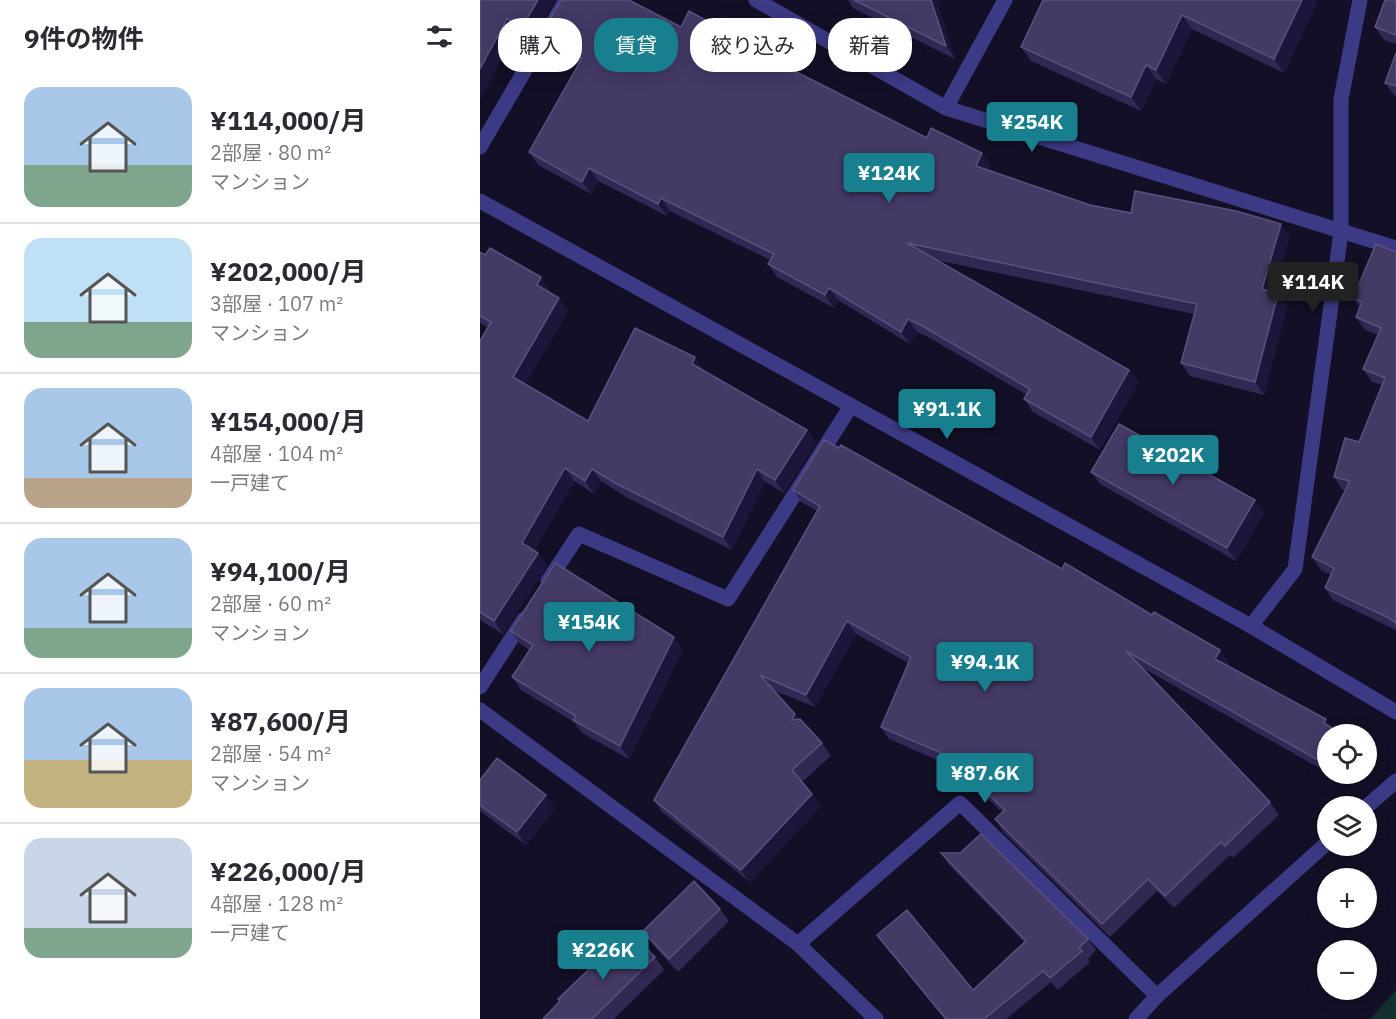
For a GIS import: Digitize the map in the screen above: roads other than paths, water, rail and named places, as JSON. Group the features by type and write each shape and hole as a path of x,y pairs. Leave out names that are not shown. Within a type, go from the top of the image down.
{"street":[{"path":"480,147 566,0"},
{"path":"756,0 946,108 1396,248"},
{"path":"946,108 1005,0"},
{"path":"1251,626 1295,569 1341,232 1341,99 1360,0"},
{"path":"480,201 1251,626 1396,712"},
{"path":"542,591 579,534 728,599 851,406"},
{"path":"480,687 529,610"},
{"path":"480,710 798,944 876,1019"},
{"path":"1377,797 1396,781"},
{"path":"798,944 960,803 1157,996"},
{"path":"1136,1019 1157,996 1317,853"}]}
